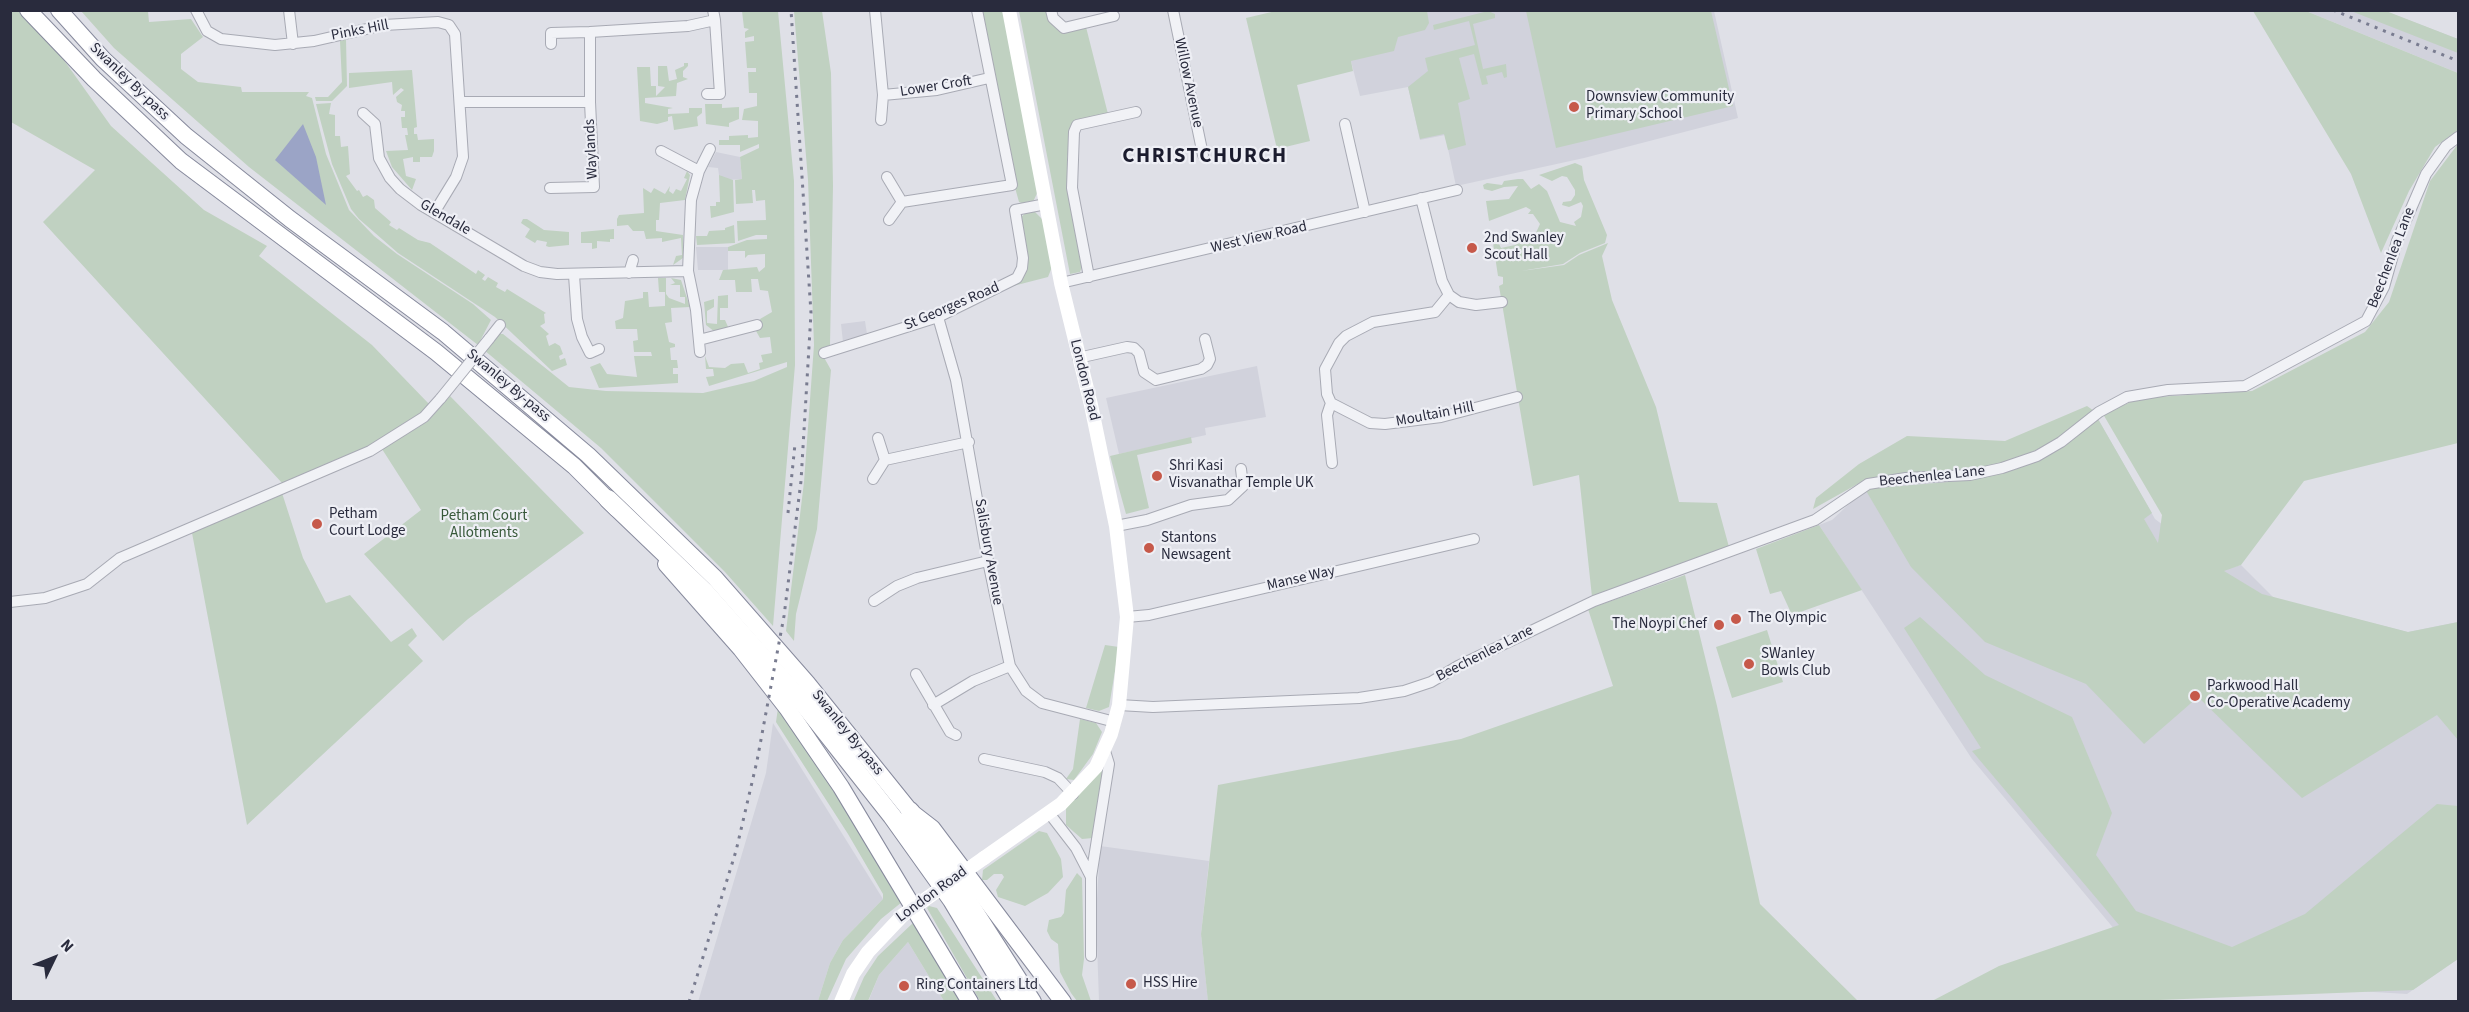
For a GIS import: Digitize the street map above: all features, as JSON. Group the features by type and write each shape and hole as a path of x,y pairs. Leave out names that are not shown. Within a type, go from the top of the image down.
{"highway":[{"name":"Swanley By-pass","path":"28,10 94,79 181,160 436,352 574,466 608,499 741,650 787,708 841,787 970,1002"},
{"name":"Swanley By-pass","path":"58,10 103,59 186,136 290,219 443,332 588,455 715,578 807,684 910,811 932,828 1063,1002"},
{"path":"608,499 705,592 799,698 892,816 952,900 1013,1002"},
{"path":"910,811 1032,1002"}],"main road":[{"name":"London Road","path":"841,1002 853,974 868,952 903,915 1073,794 1089,776 1105,751 1119,705 1127,617 1116,526 1091,405 1061,283 1009,10"}],"street":[{"name":"Pinks Hill","path":"196,10 207,31 221,39 275,45 293,44 384,26 438,22 449,25 455,34 463,157 456,177 434,213"},
{"path":"289,10 293,44"},
{"name":"Lower Croft","path":"875,10 883,95 881,120"},
{"path":"889,220 902,202 1012,185 977,10"},
{"path":"1052,10 1053,18 1064,27 1114,16"},
{"name":"Willow Avenue","path":"1173,10 1203,155"},
{"path":"551,44 551,33 671,28 714,15 720,94 707,94"},
{"name":"Waylands","path":"550,188 594,187 590,102 590,32"},
{"name":"Lower Croft","path":"883,95 937,90 990,78"},
{"name":"Waylands","path":"461,102 590,102"},
{"path":"1089,276 1072,188 1074,132 1077,126 1136,112"},
{"name":"Glendale","path":"363,113 375,124 379,158 390,178 410,197 434,213 524,266 540,272 574,275 688,271"},
{"path":"1345,123 1365,212"},
{"name":"Beechenlea Lane","path":"1119,705 1153,707 1359,698 1404,691 1431,682 1458,666 1596,600 1815,520 1868,484 1905,478 1971,475 2002,468 2037,456 2061,442 2099,412 2127,397 2168,390 2245,386 2366,321 2384,287 2397,241 2426,174 2446,146 2458,137"},
{"path":"700,352 696,310 688,271 691,200 699,171 710,148"},
{"path":"661,151 669,162 699,171"},
{"path":"887,177 902,202"},
{"name":"West View Road","path":"1061,283 1457,190"},
{"path":"1421,198 1442,281 1449,295 1459,302 1476,305 1502,302"},
{"name":"St Georges Road","path":"824,353 938,317 1017,278 1022,268 1023,258 1015,210 1046,204"},
{"path":"629,273 633,260"},
{"path":"574,275 577,319 581,333 590,353 599,349"},
{"path":"1332,464 1328,415 1331,403 1327,394 1325,369 1339,343 1346,336 1373,322 1435,312 1449,295"},
{"name":"Salisbury Avenue","path":"938,317 956,380 969,442 988,561 1010,666 1026,691 1042,703 1115,722"},
{"path":"699,340 744,323 757,325"},
{"path":"10,602 45,598 87,584 120,558 370,451 424,417 500,325"},
{"path":"1078,358 1128,347 1134,348 1139,353 1144,372 1156,380 1201,369 1207,365 1210,359 1205,339"},
{"name":"Moultain Hill","path":"1331,403 1370,423 1385,424 1441,417 1516,397"},
{"path":"878,438 885,460"},
{"path":"873,479 885,460 969,442"},
{"path":"1116,526 1147,520 1191,505 1228,500 1243,486 1241,469"},
{"name":"Manse Way","path":"1127,617 1149,615 1474,539"},
{"path":"874,601 897,586 917,578 988,561"},
{"path":"933,705 974,681 1010,666"},
{"path":"916,674 950,732 956,735"},
{"name":"London Road","path":"1091,956 1092,877 1109,764 1105,751"},
{"path":"984,759 1045,772 1058,778 1073,794"},
{"name":"London Road","path":"1049,813 1076,848 1092,877"}],"shaded area":[{"name":"Downsview Community Primary School","path":"1338,11 1714,11 1738,118 1584,158 1456,186 1445,135 1420,140 1408,87 1360,96"},
{"path":"2306,11 2385,11 2458,39 2458,73"},
{"path":"716,152 740,157 742,179 727,180 719,175 718,168 708,167"},
{"path":"696,247 728,247 728,270 698,270"},
{"path":"865,321 867,334 843,342 841,324"},
{"path":"1257,366 1266,417 1205,428 1206,435 1119,454 1106,398"},
{"name":"Parkwood Hall Co-Operative Academy","path":"2098,419 2155,519 2223,570 2241,565 2274,598 2408,632 2458,622 2458,959 2407,994 2156,979 1972,759 1819,525 1832,520 1865,489 1879,485 2002,471"},
{"path":"773,723 883,899 843,940 830,963 818,1001 698,1002 766,773"},
{"path":"1100,846 1209,861 1201,934 1208,1001 1099,1001 1096,916"},
{"name":"Ring Containers Ltd","path":"908,942 944,1001 868,1002 879,975"}],"green space":[{"path":"1280,10 1427,11 1429,23 1425,30 1398,37 1394,51 1351,61 1353,71 1297,85 1310,141 1277,149 1246,18"},
{"path":"11,11 27,11 31,14 111,126 204,210 267,246 259,256 372,345 429,404 422,414 372,445 282,483 43,222 95,170 11,122"},
{"path":"81,11 148,11 149,22 191,19 203,37 181,54 181,69 198,82 241,87 242,92 309,92 306,96 312,98 326,154 349,210 374,236 397,254 473,304 491,320 478,345 249,167 114,48"},
{"path":"742,11 778,11 794,181 795,365 773,626 725,572 601,448 484,350 498,334 503,334 569,387 606,391 703,393 754,381 787,367 787,362 709,386 706,377 714,376 713,369 706,369 705,356 709,367 725,368 731,364 744,363 748,373 760,369 759,363 763,362 761,355 772,353 770,337 760,338 756,331 761,324 760,319 772,312 768,291 760,290 758,279 751,279 752,292 736,292 735,280 719,280 723,270 757,267 759,272 765,267 765,254 748,255 745,258 745,251 728,251 728,247 747,240 767,239 767,235 756,235 738,241 737,221 766,220 765,200 756,201 755,190 752,190 753,203 736,204 735,180 742,179 740,157 759,148 759,144 740,152 740,145 719,145 719,140 729,140 729,136 758,137 758,121 742,120 744,109 757,106 757,93 749,93 748,72 756,72 756,68 747,68 745,42 754,41 754,36 745,38 745,32 749,29 744,28"},
{"path":"794,11 822,11 831,73 833,186 830,345 821,352 831,370 817,529 796,614 794,641 786,631 804,482 814,345 808,180"},
{"path":"982,11 1003,11 1038,191 1033,202 1024,204 1019,202 1014,184"},
{"path":"1019,11 1048,11 1051,22 1086,27 1108,114 1078,122 1067,156 1067,174 1083,264 1080,272 1070,274"},
{"path":"1488,11 1495,14 1495,18 1473,24 1483,69 1506,64 1507,77 1504,78 1502,72 1486,76 1488,84 1482,85 1474,54 1459,58 1470,99 1458,103 1466,145 1448,150 1444,134 1420,139 1408,87 1428,71 1425,58 1475,45 1469,21 1434,30 1433,25"},
{"path":"1526,11 1711,11 1733,106 1556,148"},
{"path":"2253,11 2306,11 2458,73 2458,130 2435,147 2409,191 2381,253 2351,174"},
{"path":"2351,11 2386,11 2458,39 2458,53"},
{"path":"346,39 347,86 332,101 316,101 315,97 328,97 342,82 340,41"},
{"path":"684,63 688,63 688,66 683,71 683,77 688,79 677,83 676,96 645,98 645,103 673,108 668,109 668,114 689,113 689,108 702,108 702,113 697,117 698,126 674,130 672,116 668,117 668,121 657,124 640,121 637,67 650,67 651,86 656,86 656,96 665,87 658,86 658,66 667,66 669,81 677,79 675,70 684,66"},
{"path":"412,70 417,127 414,128 414,134 417,134 418,140 434,139 434,151 432,157 420,157 420,162 413,162 413,157 403,159 406,176 416,179 412,190 392,167 386,151 408,150 405,135 408,135 407,128 402,128 401,117 405,117 405,111 401,111 402,105 397,102 396,97 404,90 401,88 393,95 392,82 349,88 349,73"},
{"path":"331,103 329,114 335,115 335,136 340,136 341,147 348,146 350,174 346,176 357,191 359,190 363,197 367,195 374,200 375,208 391,222 389,225 397,230 399,228 418,240 430,243 476,274 478,270 485,275 482,279 485,281 488,277 498,283 496,287 505,292 507,289 546,313 544,314 545,323 540,326 549,334 546,336 549,346 555,343 560,346 563,354 559,356 560,360 565,358 567,365 552,371 495,317 398,253 359,219 351,209 332,164 316,104"},
{"path":"705,104 722,104 722,108 739,107 739,119 729,123 729,127 706,124"},
{"path":"2458,144 2458,443 2304,481 2241,565 2224,571 2262,594 2408,632 2458,622 2458,740 2437,715 2302,798 2198,697 2144,744 2086,684 1985,642 1911,567 1865,489 1972,480 2040,458 2098,419 2152,513 2144,519 2158,543 2162,515 2103,414 2140,398 2252,391 2365,332 2389,302 2430,181"},
{"path":"1575,163 1582,166 1584,180 1607,235 1605,243 1580,253 1563,264 1521,271 1564,265 1579,255 1608,243 1602,256 1612,300 1656,407 1679,502 1717,503 1729,547 1592,597 1579,475 1533,486 1499,286 1503,284 1503,277 1498,276 1493,243 1499,244 1501,248 1515,245 1534,237 1540,224 1533,214 1528,214 1531,210 1526,207 1489,221 1486,201 1509,199 1518,186 1492,191 1484,189 1483,185 1487,183 1502,185 1504,181 1518,179 1523,179 1531,189 1539,184 1547,191 1560,222 1576,226 1574,222 1581,217 1583,206 1581,202 1569,207 1562,205 1563,202 1571,201 1575,195 1575,190 1567,177 1562,176 1552,181 1539,175"},
{"path":"687,171 690,175 685,200 660,203 659,220 656,220 656,231 683,235 683,258 673,265 676,256 682,255 681,238 662,242 662,238 646,239 644,231 633,231 628,225 617,226 617,219 619,215 644,213 643,188 651,193 654,188 665,194 670,186 669,191 673,194 676,189 681,191 687,179 684,178"},
{"path":"719,175 733,180 734,212 711,218 710,206 716,206 716,202 720,202"},
{"path":"1027,212 1035,212 1043,220 1052,267 1048,277 1013,286 1019,279 1021,217"},
{"path":"523,219 527,219 544,230 569,232 569,245 549,247 546,246 547,242 537,240 535,243 525,237 530,229 521,223"},
{"path":"734,225 735,243 697,245 696,236 707,236 709,231 725,230"},
{"path":"614,229 614,239 610,239 610,242 597,241 597,248 592,249 592,243 581,243 581,232"},
{"path":"658,278 666,278 666,294 669,298 685,304 685,297 680,297 680,285 670,285 675,283 671,278 681,280 690,307 671,308 672,322 665,323 669,342 675,344 675,347 670,348 671,360 677,360 678,368 673,368 673,374 678,374 678,383 599,388 590,367 600,363 607,374 637,377 634,356 652,356 651,352 634,352 633,341 638,340 637,329 616,329 615,321 623,318 625,301 643,298 643,292 648,292 649,307 665,306 665,292 659,292"},
{"path":"728,295 728,308 720,308 720,320 725,320 729,329 715,332 706,325 704,302 714,299 714,307 707,311 707,323 717,324 718,296"},
{"name":"Petham Court Allotments","path":"450,396 584,533 468,619 443,641 364,554 421,510 382,449 428,421"},
{"path":"2087,406 2094,411 2054,442 1998,467 1863,481 1813,509 1816,498 1859,464 1907,436 2005,441"},
{"path":"1191,437 1192,443 1137,455 1149,508 1126,514 1110,456"},
{"path":"282,493 303,558 326,603 350,595 391,642 412,628 417,636 408,645 423,661 247,825 192,533"},
{"path":"1819,525 1862,590 1792,615 1781,591 1770,594 1756,549"},
{"path":"1685,575 1717,706 1760,904 1858,1001 1208,1002 1201,934 1218,785 1461,739 1613,686 1588,609"},
{"path":"1920,617 1985,675 2072,717 2112,813 2096,855 2136,911 2232,947 2305,914 2437,804 2458,806 2458,959 2413,990 2108,1002 1932,1001 1999,966 2119,925 1972,751 1981,748 1904,628"},
{"name":"SWanley Bowls Club","path":"1767,630 1783,682 1732,698 1716,647"},
{"path":"1105,645 1119,647 1109,707 1099,711 1086,708"},
{"path":"778,708 826,772 902,902 881,919 846,959 827,1001 818,1001 830,963 843,940 883,899 883,894 848,834 776,722"},
{"path":"1080,719 1096,723 1102,732 1093,754 1074,780 1066,779 1073,769"},
{"path":"1104,767 1093,838 1082,839 1066,825 1066,808"},
{"path":"1039,831 1047,833 1061,859 1063,877 1048,893 1025,906 998,897 996,890 1004,877 1002,874 994,874 987,880 982,880 983,870"},
{"path":"1077,873 1082,878 1084,959 1082,975 1091,1001 1077,1001 1071,993 1060,972 1058,944 1051,939 1047,931 1049,920 1061,917 1064,913 1066,890"},
{"path":"929,906 937,908 997,1001 980,1001 927,908"},
{"path":"914,922 961,1001 944,1001 908,942 879,975 868,1001 853,1002 864,977 878,956"}],"water":[{"path":"303,124 316,157 326,205 275,160"}],"railway":[{"path":"689,1002 736,851 757,761 784,616 801,481 811,313 791,10"},
{"path":"2333,10 2458,61"},
{"path":"788,513 795,444"}],"place":[{"name":"Downsview Community Primary School","path":"1574,107"},
{"name":"2nd Swanley Scout Hall","path":"1472,248"},
{"name":"Shri Kasi Visvanathar Temple UK","path":"1157,476"},
{"name":"Petham Court Lodge","path":"317,524"},
{"name":"Stantons Newsagent","path":"1149,548"},
{"name":"The Olympic","path":"1736,619"},
{"name":"The Noypi Chef","path":"1719,625"},
{"name":"SWanley Bowls Club","path":"1749,664"},
{"name":"Parkwood Hall Co-Operative Academy","path":"2195,696"},
{"name":"HSS Hire","path":"1131,984"},
{"name":"Ring Containers Ltd","path":"904,986"}],"district":[{"name":"CHRISTCHURCH","path":"1205,157"}]}
